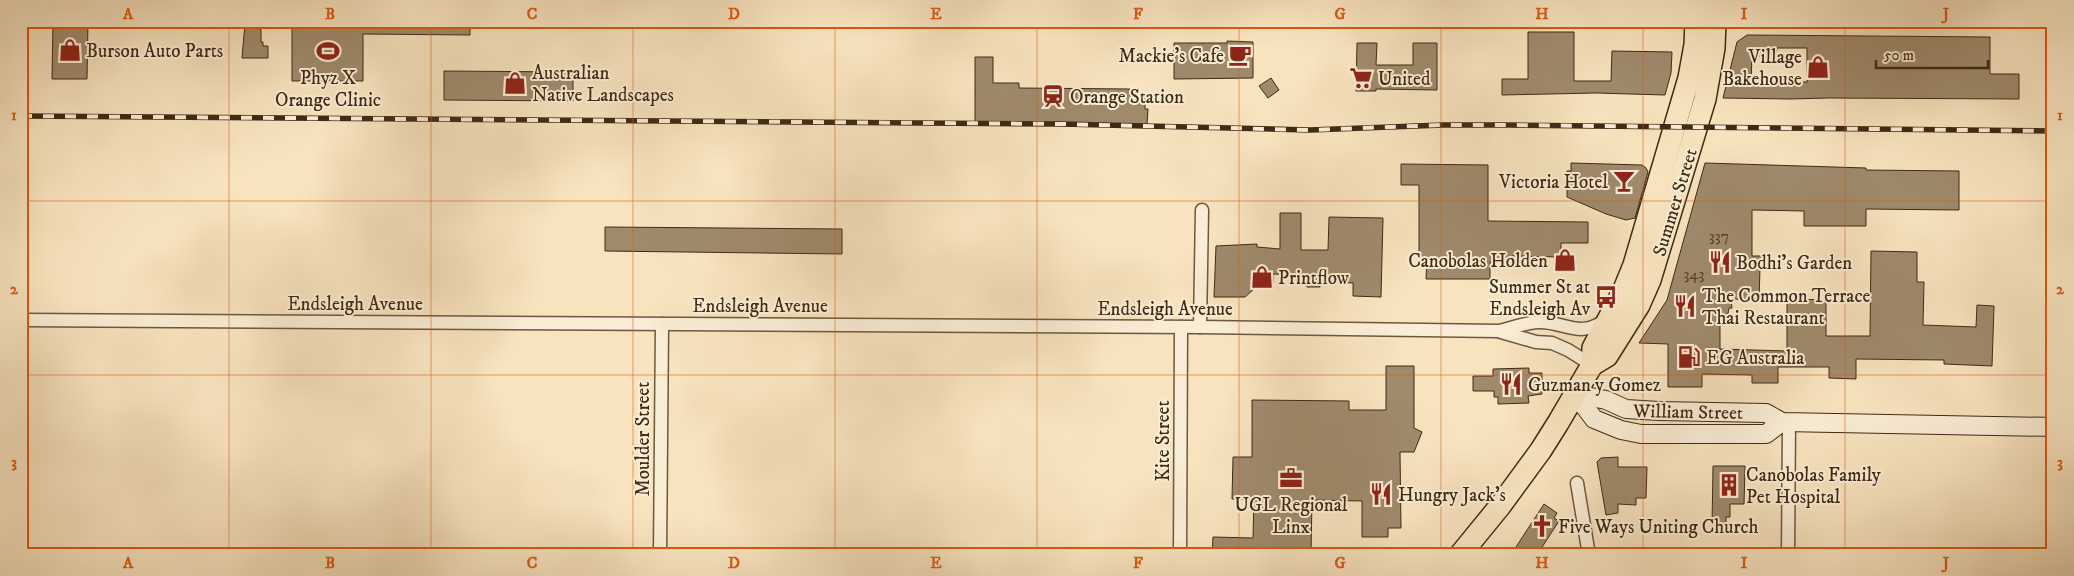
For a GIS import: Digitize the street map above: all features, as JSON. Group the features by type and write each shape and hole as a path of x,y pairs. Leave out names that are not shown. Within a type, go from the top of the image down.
{"highway":[{"name":"Summer Street","path":"1460,555 1500,506 1541,450 1592,365 1593,348 1623,292 1634,264 1689,78 1695,45 1696,21"},
{"name":"Summer Street","path":"1592,365 1607,356 1639,305 1650,280 1705,100 1714,48 1715,21"}],"main road":[{"name":"William Street","path":"1575,394 1606,400 1626,408 1659,411 1766,413 1786,422 2053,427"},
{"name":"William Street","path":"1575,394 1594,419 1620,430 1641,434 1766,434 1786,422"}],"street":[{"path":"1200,326 1202,210"},
{"name":"Endsleigh Avenue","path":"21,320 1200,326 1499,331 1539,322 1578,330 1592,327 1608,318"},
{"name":"Moulder Street","path":"660,555 662,324"},
{"name":"Kite Street","path":"1180,555 1181,326"},
{"name":"Endsleigh Avenue","path":"1499,331 1536,342 1552,343 1568,350 1592,365"},
{"path":"1786,422 1788,555"},
{"path":"1577,483 1589,555"}],"building":[{"name":"Burson Auto Parts","path":"53,21 88,21 87,79 52,79"},
{"name":"Phyz X Orange Clinic","path":"292,21 470,21 470,35 363,34 363,81 292,81"},
{"path":"245,23 261,23 261,42 263,42 263,46 268,46 268,58 242,58"},
{"path":"1528,32 1574,32 1574,81 1611,81 1612,51 1672,52 1671,73 1665,95 1596,93 1502,95 1502,79 1528,79"},
{"path":"1747,35 1990,37 1990,74 2019,74 2019,99 1723,98 1737,42","holes":["1777,48 1807,48 1807,82 1751,82 1752,56 1776,56"]},
{"path":"1227,41 1253,42 1253,78 1174,79 1174,43 1227,43"},
{"path":"1357,43 1377,43 1376,65 1413,65 1413,43 1437,43 1437,90 1376,89 1376,91 1356,91"},
{"path":"975,57 993,57 993,83 1019,83 1019,88 1130,89 1130,96 1145,96 1145,109 1148,109 1147,125 975,123"},
{"path":"444,71 573,72 573,101 444,100"},
{"path":"1271,78 1279,90 1268,98 1259,86"},
{"path":"1571,163 1642,165 1646,168 1648,172 1635,218 1626,220 1606,214 1567,197 1567,171 1571,171"},
{"path":"1705,163 1866,168 1866,170 1959,171 1959,210 1866,209 1866,226 1804,226 1804,211 1752,210 1752,256 1762,256 1759,300 1731,299 1732,308 1729,308 1728,314 1720,314 1720,349 1787,351 1787,299 1826,300 1826,336 1870,336 1871,251 1917,252 1917,282 1924,282 1923,325 1976,327 1977,305 1994,306 1992,366 1944,364 1944,360 1856,359 1856,379 1829,378 1829,367 1778,367 1778,383 1752,383 1752,375 1702,374 1702,387 1668,387 1668,344 1639,343 1667,300"},
{"path":"1401,164 1488,165 1488,221 1588,222 1588,243 1561,243 1561,257 1512,256 1511,262 1490,262 1490,279 1426,279 1427,260 1419,260 1419,185 1401,185"},
{"path":"1280,213 1301,213 1301,250 1328,250 1329,217 1383,218 1381,297 1353,296 1353,283 1320,282 1320,287 1307,287 1307,275 1273,274 1273,284 1261,284 1261,289 1254,289 1245,297 1214,297 1216,246 1257,244 1257,247 1280,249"},
{"path":"605,227 842,229 842,254 605,251"},
{"name":"UGL Regional Linx","path":"1386,366 1414,366 1414,428 1422,432 1414,452 1400,452 1401,528 1388,528 1388,537 1362,537 1362,501 1312,500 1311,555 1212,555 1213,537 1253,538 1254,499 1232,499 1233,457 1252,457 1252,400 1349,401 1349,410 1386,410"},
{"name":"Guzman y Gomez","path":"1529,368 1529,373 1542,373 1542,394 1528,396 1529,403 1498,404 1498,397 1494,397 1494,391 1473,391 1473,376 1493,376 1493,369"},
{"path":"1618,457 1618,467 1647,467 1646,498 1636,498 1636,505 1618,504 1618,513 1606,515 1597,462 1601,458"},
{"name":"Canobolas Family Pet Hospital","path":"1713,466 1745,466 1744,504 1730,504 1730,517 1726,517 1726,526 1712,526"},
{"path":"1544,504 1557,513 1554,518 1559,521 1537,555 1528,555 1516,547"}],"railway":[{"path":"21,116 1061,124 1310,130 1443,125 1507,125 2053,131"}],"place":[{"name":"Burson Auto Parts","path":"70,50"},
{"name":"Phyz X Orange Clinic","path":"328,51"},
{"name":"Mackie's Cafe","path":"1240,55"},
{"name":"Village Bakehouse","path":"1818,67"},
{"name":"United","path":"1361,78"},
{"name":"Australian Native Landscapes","path":"515,83"},
{"name":"Orange Station","path":"1053,96"},
{"name":"Victoria Hotel","path":"1624,181"},
{"name":"Canobolas Holden","path":"1565,260"},
{"name":"Bodhi's Garden","path":"1720,262"},
{"name":"Printflow","path":"1262,277"},
{"name":"Summer St at Endsleigh Av","path":"1606,297"},
{"name":"The Common Terrace Thai Restaurant","path":"1685,306"},
{"name":"EG Australia","path":"1689,357"},
{"name":"Guzman y Gomez","path":"1511,384"},
{"name":"UGL Regional Linx","path":"1291,478"},
{"name":"Canobolas Family Pet Hospital","path":"1729,485"},
{"name":"Hungry Jack's","path":"1381,494"},
{"name":"Five Ways Uniting Church","path":"1542,526"}]}
